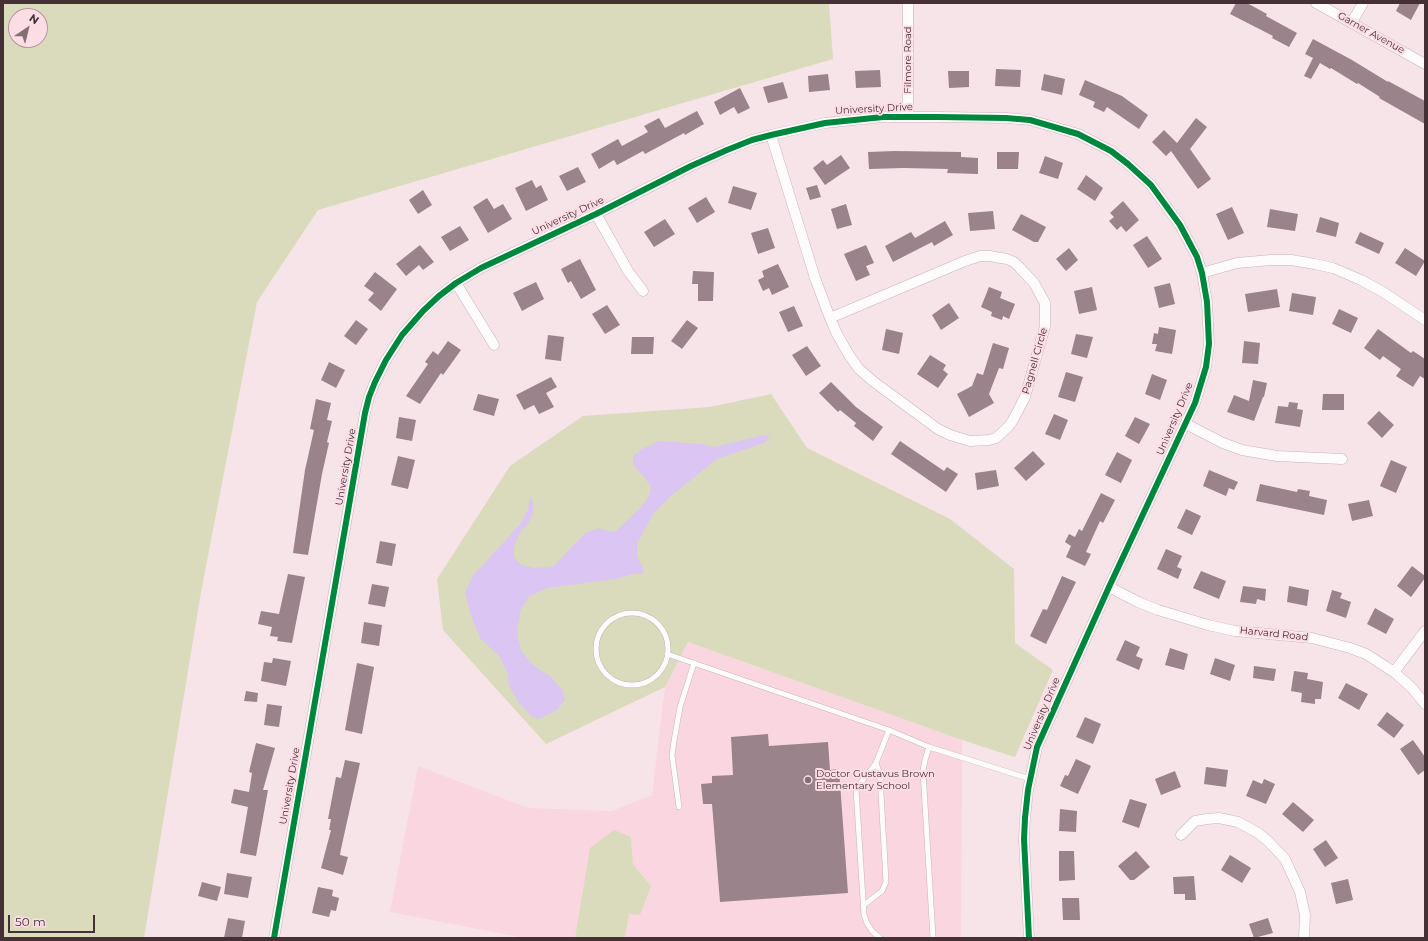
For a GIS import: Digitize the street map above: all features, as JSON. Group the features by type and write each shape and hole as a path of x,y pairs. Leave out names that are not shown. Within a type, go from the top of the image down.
{"street":[{"name":"Filmore Road","path":"908,3 908,117"},
{"name":"Garner Avenue","path":"1316,3 1425,64"},
{"path":"1352,22 1363,3"},
{"name":"University Drive","path":"274,938 369,397 386,360 402,335 438,296 481,268 596,214 691,166 739,145 771,135 818,124 849,119 883,117 1006,118 1030,120 1063,128 1092,141 1128,164 1151,185 1180,225 1202,272 1207,302 1209,344 1206,367 1195,403 1109,587 1037,747 1030,779 1024,839 1029,938"},
{"name":"Pagnell Circle","path":"771,135 815,278 830,318 837,334 859,369 874,382 938,429 950,436 970,441 996,438 1006,430 1017,414 1025,397 1045,326 1046,313 1045,303 1034,283 1014,262 1007,259 990,256 980,256 830,318"},
{"path":"596,214 628,271 643,291"},
{"path":"1202,272 1237,263 1271,260 1291,260 1315,264 1333,268 1361,280 1383,292 1425,320"},
{"path":"456,283 494,345"},
{"path":"1186,424 1223,443 1242,450 1277,456 1342,459"},
{"name":"Harvard Road","path":"1109,587 1138,602 1158,610 1208,625 1235,631 1312,638 1333,642 1366,654 1394,672 1412,688 1425,704"},
{"path":"1394,672 1425,631"},
{"path":"1181,835 1195,822 1220,818 1238,822 1258,833 1268,841 1285,859 1300,892 1305,915 1304,938"}],"lane":[{"path":"638,613 653,620 659,625 666,639 667,654 665,663 655,676 641,683 625,684 610,677 600,665 596,650 596,642 603,627 615,617 622,614 638,613"},
{"path":"667,654 889,730 929,747 1030,779"},
{"path":"679,807 672,755 680,707 694,663"},
{"path":"880,938 872,931 864,915 856,789 876,763 889,730"},
{"path":"929,747 923,771 933,938"},
{"path":"864,905 882,891 886,882 880,775 876,763"}],"shaded area":[{"path":"764,435 770,437 764,443 717,459 672,495 653,514 637,544 637,556 643,568 643,573 616,579 547,588 530,596 521,609 517,631 521,651 534,666 550,676 562,689 565,700 557,710 539,719 532,717 519,703 509,686 507,672 499,656 480,638 470,613 465,593 472,577 521,523 528,509 530,497 533,502 533,513 529,522 519,534 514,548 514,557 521,565 536,568 554,566 585,533 599,528 610,532 616,531 641,507 649,496 651,486 633,464 633,456 642,449 659,441 701,444 714,447"},
{"name":"Doctor Gustavus Brown Elementary School","path":"688,642 962,740 961,938 524,938 390,912 418,766 528,808 612,811 652,795 665,687"}],"green space":[{"path":"3,3 829,3 833,59 318,210 257,302 201,592 144,938 3,938"},
{"path":"771,394 807,448 950,519 1014,569 1015,643 1053,670 1015,757 962,740 688,642 665,687 546,744 443,630 437,579 510,466 583,416 710,407"},
{"path":"614,830 631,837 633,864 651,886 640,915 629,914 625,938 575,938 590,848"}],"building":[{"path":"1236,3 1247,3 1267,14 1266,16 1297,33 1289,47 1272,38 1273,36 1230,14"},
{"path":"1400,3 1420,3 1411,20 1396,11"},
{"path":"1313,39 1388,82 1425,101 1425,124 1379,98 1380,97 1358,83 1357,84 1320,63 1311,79 1304,76 1313,58 1305,54"},
{"path":"996,69 1021,70 1020,87 995,86"},
{"path":"880,70 881,87 856,88 855,71"},
{"path":"948,71 969,71 969,87 949,88"},
{"path":"828,74 830,90 809,92 808,76"},
{"path":"1044,74 1065,79 1062,95 1041,90"},
{"path":"1085,80 1122,96 1148,115 1139,129 1107,107 1104,112 1093,107 1095,102 1079,95"},
{"path":"783,82 788,98 768,103 763,87"},
{"path":"740,88 750,108 738,114 734,107 720,115 714,102"},
{"path":"697,111 704,124 645,154 643,151 617,165 614,160 599,169 591,154 618,139 622,146 648,132 644,126 659,118 665,128"},
{"path":"1196,118 1207,127 1190,149 1211,179 1198,189 1171,151 1166,156 1152,142 1164,130 1177,143"},
{"path":"868,152 961,152 961,157 978,158 978,174 947,173 948,169 869,169"},
{"path":"997,152 1019,152 1018,169 997,169"},
{"path":"841,155 850,168 825,185 813,168 823,160 827,165"},
{"path":"1045,156 1063,163 1058,179 1039,173"},
{"path":"578,167 586,182 567,191 559,176"},
{"path":"1086,175 1103,188 1095,201 1077,189"},
{"path":"532,180 536,188 541,185 548,200 526,211 515,188"},
{"path":"817,185 821,197 810,200 806,188"},
{"path":"733,186 757,193 751,210 728,203"},
{"path":"423,190 432,205 418,214 409,200"},
{"path":"706,197 715,212 697,223 688,208"},
{"path":"487,198 494,209 503,204 512,219 488,233 473,207"},
{"path":"1123,201 1139,220 1126,232 1121,226 1117,230 1109,221 1114,217 1110,213"},
{"path":"846,204 852,225 837,229 831,209"},
{"path":"1232,207 1244,233 1228,240 1216,214"},
{"path":"1270,209 1298,214 1295,231 1267,227"},
{"path":"993,211 995,229 970,231 968,213"},
{"path":"1021,214 1046,227 1038,242 1034,242 1012,230"},
{"path":"1320,217 1339,223 1336,237 1316,232"},
{"path":"665,219 675,234 654,247 644,232"},
{"path":"945,221 953,235 934,246 932,242 893,262 885,246 911,232 915,238"},
{"path":"460,226 469,240 450,251 441,237"},
{"path":"768,228 775,248 758,254 751,233"},
{"path":"1360,232 1384,243 1379,254 1355,243"},
{"path":"1147,236 1162,259 1148,268 1133,245"},
{"path":"420,245 434,262 423,270 419,265 406,276 396,264"},
{"path":"866,245 874,263 866,266 870,275 856,281 844,254"},
{"path":"1069,248 1078,260 1066,271 1056,259"},
{"path":"1405,248 1425,261 1416,276 1395,263"},
{"path":"580,259 596,290 581,299 571,281 568,283 561,269"},
{"path":"778,264 789,287 772,295 769,288 763,291 758,280 764,277 762,271"},
{"path":"693,271 714,272 713,301 698,301 698,284 692,284"},
{"path":"375,272 397,289 381,311 368,300 374,293 364,286"},
{"path":"536,282 544,299 522,311 513,293"},
{"path":"1170,283 1175,304 1159,308 1154,287"},
{"path":"989,287 1002,292 1000,298 1015,304 1009,319 1003,316 1002,320 991,316 992,312 981,307"},
{"path":"1092,287 1097,310 1079,314 1074,291"},
{"path":"1277,289 1280,307 1248,312 1245,294"},
{"path":"1292,293 1316,297 1313,315 1289,311"},
{"path":"949,303 959,318 941,330 932,315"},
{"path":"607,305 620,325 605,334 592,314"},
{"path":"794,306 803,326 788,332 779,312"},
{"path":"1339,309 1358,318 1351,333 1332,324"},
{"path":"356,320 368,329 356,345 344,336"},
{"path":"687,320 698,328 682,349 671,341"},
{"path":"1159,327 1176,330 1172,354 1155,351 1157,344 1152,344 1154,333 1158,334"},
{"path":"886,329 903,333 899,354 882,350"},
{"path":"1378,329 1411,353 1413,351 1425,359 1425,379 1420,376 1413,387 1396,376 1401,369 1383,356 1380,360 1364,348"},
{"path":"1076,334 1093,337 1087,358 1071,354"},
{"path":"548,335 564,337 561,361 545,359"},
{"path":"632,337 654,337 653,354 631,354"},
{"path":"448,341 461,350 443,375 441,373 420,404 406,396 428,364 425,362 433,351 438,355"},
{"path":"1244,341 1260,343 1258,364 1242,363"},
{"path":"993,343 1009,348 1003,369 999,368 989,394 994,403 969,417 957,394 972,386 977,373 983,375"},
{"path":"807,346 821,366 806,376 792,355"},
{"path":"930,355 946,365 943,370 948,374 938,388 917,374"},
{"path":"329,362 345,370 336,388 321,380"},
{"path":"1066,372 1083,377 1075,402 1058,397"},
{"path":"1152,374 1167,380 1160,400 1145,394"},
{"path":"551,377 557,387 546,393 554,407 539,414 534,405 524,410 516,395"},
{"path":"1253,380 1267,383 1264,397 1254,421 1227,412 1234,395 1249,401"},
{"path":"831,382 856,407 883,427 873,441 854,426 856,423 840,410 838,412 819,393"},
{"path":"478,394 499,399 494,416 473,410"},
{"path":"1323,394 1344,394 1344,410 1322,410"},
{"path":"316,399 331,403 327,420 332,421 327,442 329,443 308,555 293,553 305,470 314,430 310,429"},
{"path":"1289,402 1298,403 1297,409 1303,410 1300,427 1275,423 1278,406 1288,407"},
{"path":"1379,411 1394,425 1382,438 1367,423"},
{"path":"1054,414 1068,420 1060,440 1045,434"},
{"path":"399,417 416,420 412,441 396,438"},
{"path":"1135,417 1150,424 1139,444 1125,436"},
{"path":"900,441 944,471 947,467 958,474 946,492 891,454"},
{"path":"1033,451 1045,464 1026,481 1014,468"},
{"path":"1117,452 1132,460 1121,483 1105,475"},
{"path":"398,456 415,460 408,489 391,485"},
{"path":"1391,460 1407,467 1396,493 1380,486"},
{"path":"996,470 999,486 977,490 975,473"},
{"path":"1209,470 1238,482 1234,490 1229,488 1226,496 1203,486"},
{"path":"1260,484 1297,492 1298,489 1310,491 1309,496 1327,500 1324,515 1256,501"},
{"path":"1101,493 1115,500 1103,523 1100,521 1086,552 1091,554 1085,566 1066,557 1071,546 1065,542 1069,534 1075,537 1079,529 1082,531"},
{"path":"1369,500 1373,516 1352,521 1348,504"},
{"path":"1186,509 1201,516 1192,535 1177,528"},
{"path":"380,541 396,544 392,566 376,563"},
{"path":"1166,549 1182,556 1177,567 1182,569 1178,579 1157,569"},
{"path":"1412,566 1425,576 1425,578 1411,597 1397,586"},
{"path":"1201,571 1226,581 1219,599 1193,588"},
{"path":"288,574 305,577 292,643 277,641 278,637 270,636 272,627 258,624 261,611 279,614"},
{"path":"1062,576 1076,582 1046,644 1030,636 1043,609 1047,610"},
{"path":"372,584 389,587 385,607 368,604"},
{"path":"1243,586 1266,589 1265,601 1257,599 1256,604 1240,602"},
{"path":"1289,586 1309,590 1307,606 1287,602"},
{"path":"1332,590 1342,593 1340,598 1351,602 1346,618 1326,611"},
{"path":"1375,608 1394,619 1386,634 1367,624"},
{"path":"364,622 382,625 379,646 361,643"},
{"path":"1125,640 1140,647 1136,656 1143,659 1139,670 1116,660"},
{"path":"1170,648 1188,654 1184,670 1165,665"},
{"path":"273,658 291,661 286,686 261,681 264,662 272,663"},
{"path":"1215,658 1235,665 1230,681 1210,674"},
{"path":"357,663 374,667 362,734 345,730"},
{"path":"1254,666 1276,669 1274,681 1253,678"},
{"path":"1294,671 1308,673 1307,679 1323,682 1321,699 1315,699 1315,704 1301,702 1302,693 1291,691"},
{"path":"1346,683 1368,694 1359,710 1338,698"},
{"path":"246,691 258,693 257,702 244,701"},
{"path":"267,704 282,706 279,727 264,725"},
{"path":"1387,712 1404,725 1394,738 1377,725"},
{"path":"1085,717 1101,724 1093,744 1076,737"},
{"path":"768,734 769,746 828,742 830,770 839,769 848,893 720,902 712,804 703,804 701,784 712,783 712,776 733,775 731,737"},
{"path":"1413,740 1425,757 1425,770 1418,775 1400,749"},
{"path":"256,743 275,748 263,790 268,790 256,856 240,853 248,807 231,803 234,789 249,792 252,773 249,772"},
{"path":"1076,759 1091,766 1078,794 1060,786 1065,775 1068,776"},
{"path":"345,760 360,763 340,855 348,857 343,875 321,868 331,830 329,830 331,819 328,819 336,777 341,778"},
{"path":"1206,767 1228,770 1226,787 1204,784"},
{"path":"1175,771 1181,787 1161,795 1155,779"},
{"path":"1264,779 1275,784 1266,804 1246,796 1253,780 1262,784"},
{"path":"1130,799 1147,804 1139,828 1122,822"},
{"path":"1293,802 1314,820 1303,832 1282,814"},
{"path":"1060,809 1077,811 1076,832 1059,831"},
{"path":"1326,840 1338,858 1325,867 1313,849"},
{"path":"1059,851 1074,851 1075,880 1059,881"},
{"path":"1136,851 1150,867 1134,880 1130,880 1118,866"},
{"path":"1230,855 1251,868 1242,883 1221,870"},
{"path":"227,873 252,877 248,898 224,894"},
{"path":"1194,876 1196,900 1185,900 1185,894 1174,894 1173,877"},
{"path":"1348,879 1353,900 1336,904 1331,883"},
{"path":"202,882 221,887 217,901 198,896"},
{"path":"318,887 333,890 332,896 339,898 336,911 331,910 329,917 312,913"},
{"path":"1062,898 1079,898 1080,920 1063,920"},
{"path":"228,918 245,921 242,938 224,938"},
{"path":"1268,918 1273,933 1254,938 1249,924"}],"cycle path":[{"path":"274,938 365,413 375,382 386,360 402,335 423,311 439,296 456,283 481,268 596,214 691,166 752,140 771,135 825,123 883,117 1006,118 1030,120 1078,134 1111,151 1151,185 1180,225 1197,257 1202,273 1207,302 1209,344 1206,367 1195,403 1109,587 1037,747 1028,790 1024,839 1029,938"}],"place":[{"name":"Doctor Gustavus Brown Elementary School","path":"808,780"}]}
